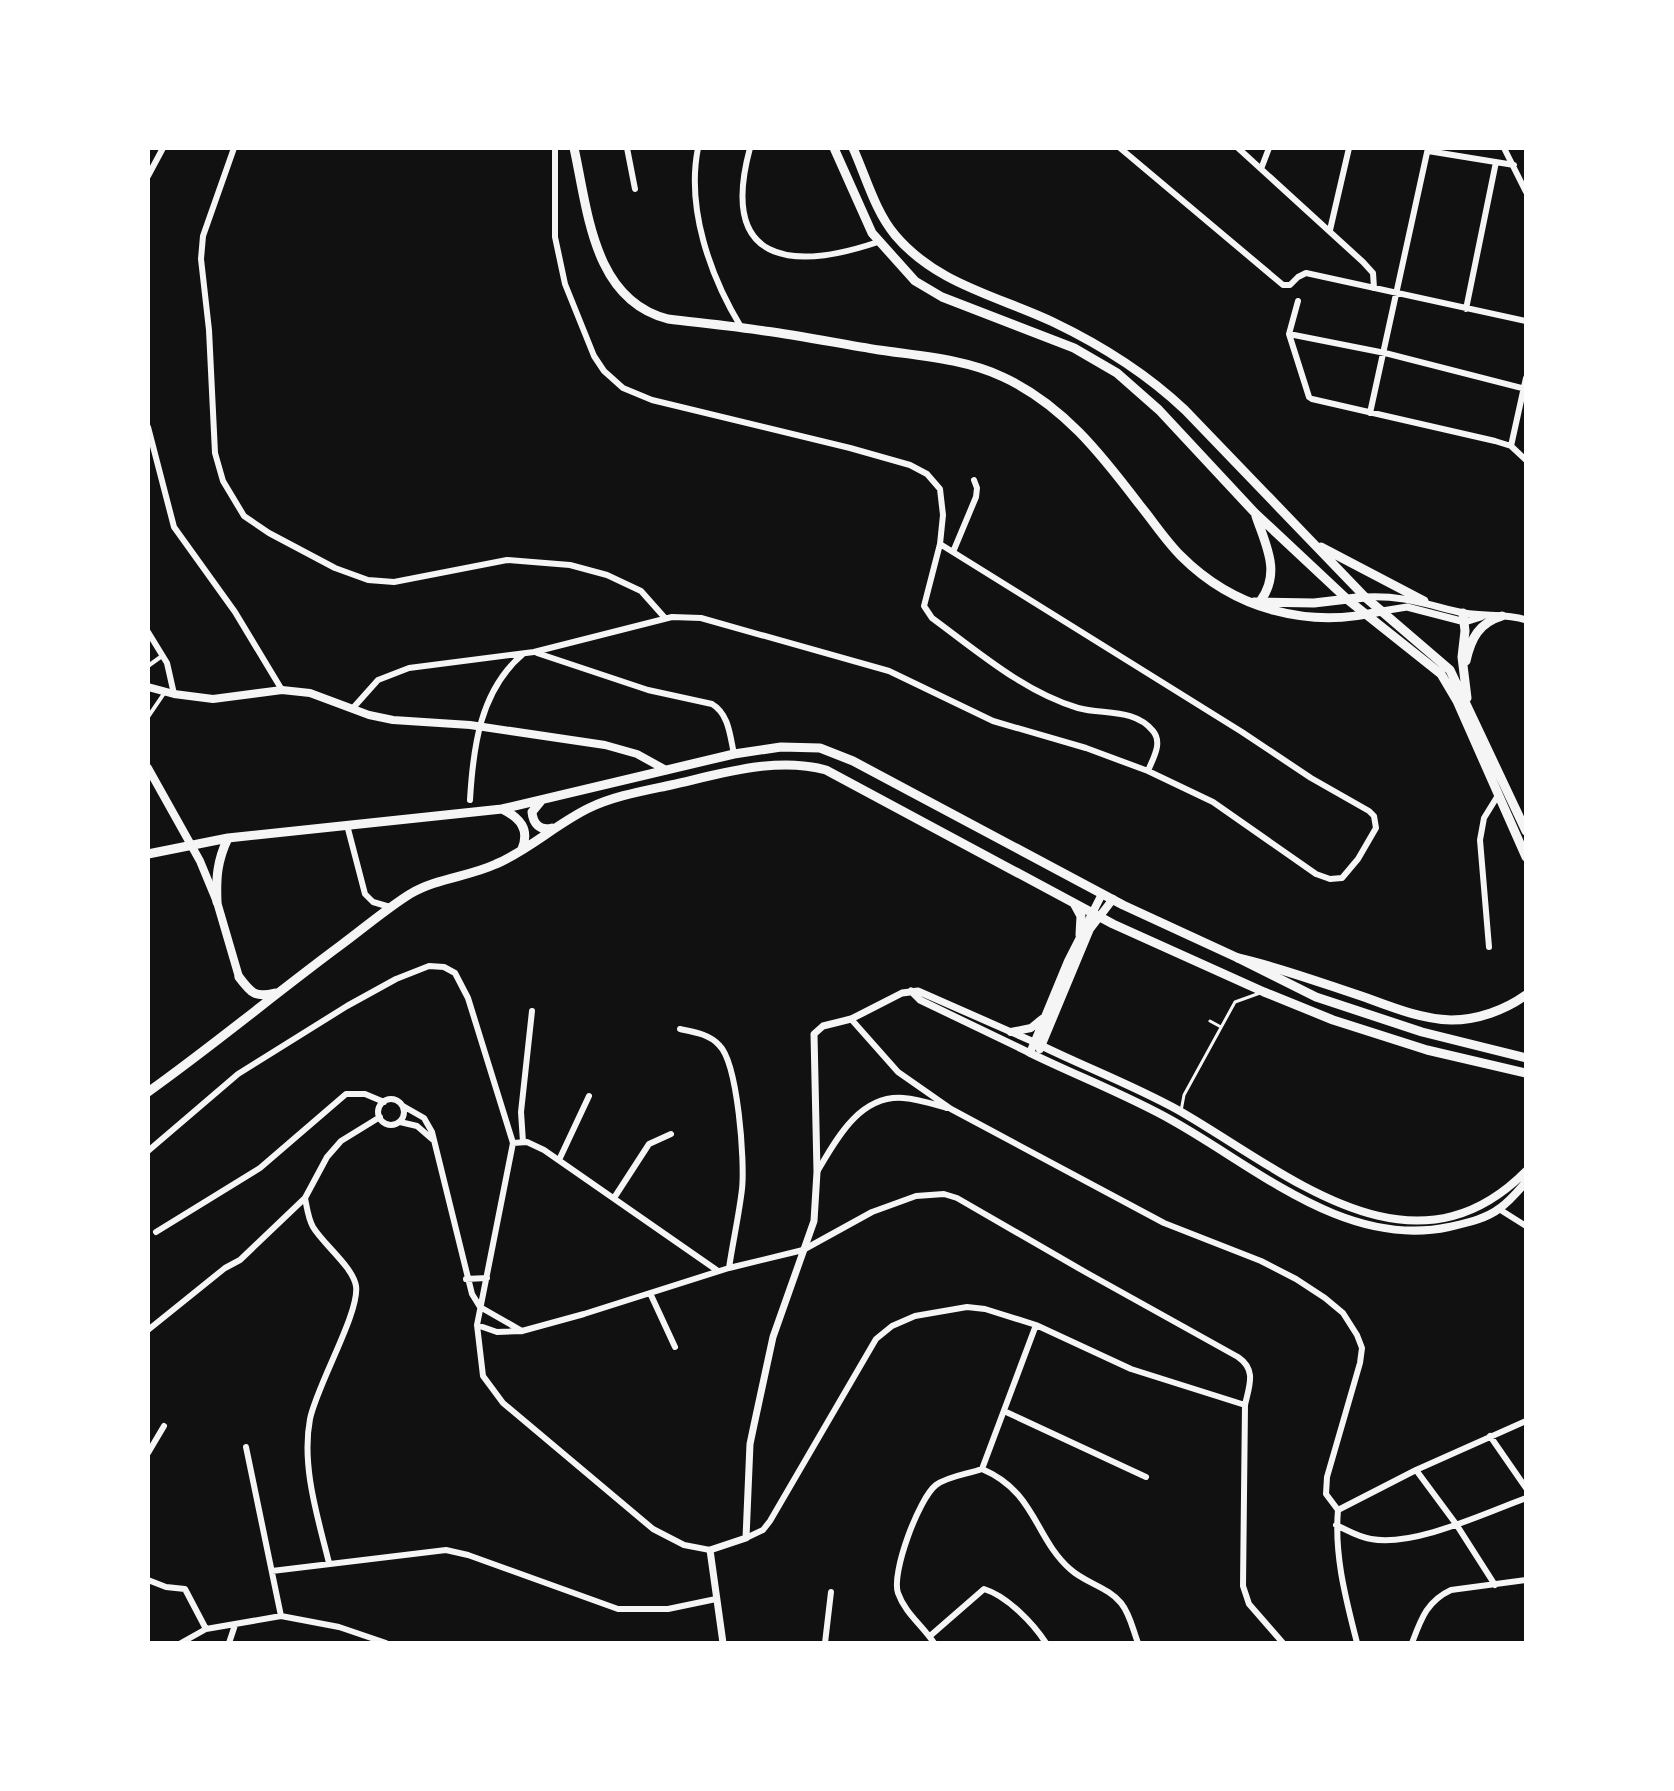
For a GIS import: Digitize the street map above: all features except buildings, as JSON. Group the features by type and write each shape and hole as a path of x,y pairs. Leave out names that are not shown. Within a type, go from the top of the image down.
{"main road":[{"path":"574,148 596,246 613,279 637,305 659,316 964,363 1017,383 1050,405 1088,440 1181,556 1207,578 1267,610 1337,619 1382,611"},
{"path":"834,148 878,242 902,270 927,289 1074,348 1117,373 1159,410 1255,513 1348,600 1445,678 1526,857"},
{"path":"853,148 885,220 915,256 945,277 1067,329 1142,374 1185,410 1365,597 1446,666 1467,701 1526,831"},
{"path":"1255,513 1272,572 1271,582 1256,602"},
{"path":"1312,542 1424,601"},
{"path":"1256,602 1314,603 1365,597"},
{"path":"1464,668 1477,630 1502,616"},
{"path":"1464,617 1462,657 1467,701"},
{"path":"148,687 213,699 282,690 310,693 369,715 393,720 480,726 605,745 637,754 666,770"},
{"path":"148,854 228,838 502,809 734,754 793,747 820,748 833,751 1102,894 1316,997 1362,1014 1526,1058"},
{"path":"148,1092 392,907 433,883 496,864 592,806 630,794 749,768 780,765 826,770 1074,903 1264,992 1333,1020 1427,1050 1526,1073"},
{"path":"148,768 191,845 217,902 239,977 256,994 262,996 279,992"},
{"path":"543,799 532,812 533,820 546,829 554,827"},
{"path":"502,809 519,819 524,826 524,844 520,851"},
{"path":"217,902 216,872 228,838"},
{"path":"1102,894 1085,941 1033,1055 1161,1114 1320,1207 1378,1223 1417,1231 1478,1219 1499,1209 1526,1182"},
{"path":"1038,1044 1045,1015 1080,935 1113,899"},
{"path":"1074,903 1081,916 1080,935"},
{"path":"1238,958 1281,968 1411,1013 1444,1019 1463,1019 1494,1012 1526,995"},
{"path":"1011,1032 1031,1028 1045,1015"},
{"path":"1038,1044 1137,1088 1286,1176 1378,1223 1443,1217 1476,1209 1490,1202 1526,1171"},
{"path":"1252,1167 1257,1158"},
{"path":"1281,1186 1286,1176"},
{"path":"1320,1207 1324,1197"},
{"path":"1490,1202 1499,1209"}],"street":[{"path":"148,176 163,148"},
{"path":"234,148 203,236 201,259 209,330 215,453 223,481 244,516 335,568 368,580 394,582 507,560 570,565 607,575 641,591 665,618"},
{"path":"555,148 558,259 588,343 608,377 629,391 652,400 850,448 921,470 934,480 941,495 943,515 940,544 924,606 932,618 1014,676 1048,695 1080,709 1110,711 1142,722 1154,731 1158,742 1148,771"},
{"path":"627,148 635,189"},
{"path":"698,148 694,181 701,229 712,266 741,327"},
{"path":"750,148 743,186 746,220 755,236 770,250 785,256 810,257 845,253 878,242"},
{"path":"1120,148 1281,284 1290,285 1306,273 1526,321"},
{"path":"1238,148 1370,269 1374,276 1374,288"},
{"path":"1261,169 1269,148"},
{"path":"1330,230 1349,148"},
{"path":"1504,148 1526,192"},
{"path":"1370,413 1428,150 1515,166 1526,161"},
{"path":"1466,309 1496,162"},
{"path":"1298,301 1289,334 1312,399 1511,446 1526,460"},
{"path":"1289,334 1385,353 1525,388"},
{"path":"1511,446 1526,378"},
{"path":"148,427 174,527 230,604 282,690"},
{"path":"953,552 976,497 974,480"},
{"path":"353,708 378,680 398,671 440,662 534,652 665,618 701,618 889,671 993,721 1086,748 1148,771 1213,802 1264,840 1325,877 1334,879 1345,875 1358,859 1376,828 1374,816 1369,811 1311,778 940,544"},
{"path":"1365,597 1392,595 1424,601 1464,617"},
{"path":"1382,611 1407,607 1464,617 1502,616 1526,620"},
{"path":"148,632 162,656 170,692 148,717"},
{"path":"534,652 648,690 712,704 719,708 727,725 734,754"},
{"path":"470,800 472,762 480,726 502,675 523,654"},
{"path":"148,666 162,656"},
{"path":"1489,947 1480,840 1484,818 1497,797"},
{"path":"347,825 365,894 373,902 392,907"},
{"path":"148,1151 250,1065 347,1006 396,979 429,966 449,969 463,985 513,1143 477,1325 483,1376 503,1403 653,1529 684,1545 710,1550 724,1548 763,1530 868,1351 883,1332 915,1316 967,1307 1000,1312 1036,1325 1131,1369 1245,1405"},
{"path":"746,1538 750,1444 773,1337 814,1221 817,1172 814,1034 823,1026 851,1019 911,991 923,991 1038,1044"},
{"path":"911,991 920,1000 1033,1055"},
{"path":"523,1142 521,1112 532,1011"},
{"path":"851,1019 898,1072 951,1109 1164,1223 1261,1261 1296,1279 1343,1313 1362,1348 1327,1477 1326,1494 1338,1510 1338,1565 1357,1643"},
{"path":"680,1029 710,1037 719,1043 734,1074 742,1186 729,1268"},
{"path":"156,1232 260,1168 346,1094 365,1094 384,1102"},
{"path":"559,1160 589,1096"},
{"path":"817,1172 844,1126 873,1105 903,1098 951,1109"},
{"path":"435,1142 423,1129 400,1122 389,1125 380,1117 379,1109 384,1102 392,1099 424,1118 435,1142 472,1294 480,1307 522,1331"},
{"path":"400,1122 403,1106"},
{"path":"148,1330 225,1268 240,1260 305,1198 327,1157 341,1141 380,1117"},
{"path":"614,1198 649,1144 671,1134"},
{"path":"513,1143 532,1144 559,1160 718,1271"},
{"path":"477,1325 497,1332 522,1331 718,1271 803,1250 872,1212 916,1196 944,1194 957,1198 1244,1361 1249,1367 1251,1377 1245,1405 1243,1586 1249,1604 1283,1643"},
{"path":"305,1198 313,1228 348,1270 356,1288 350,1315 317,1395 308,1430 310,1471 329,1563"},
{"path":"1499,1209 1526,1226"},
{"path":"466,1279 487,1278"},
{"path":"650,1293 675,1347"},
{"path":"148,1337 157,1324"},
{"path":"982,1469 1036,1325"},
{"path":"1004,1411 1146,1477"},
{"path":"1338,1510 1416,1470 1526,1421"},
{"path":"148,1453 164,1426"},
{"path":"1490,1436 1526,1488"},
{"path":"246,1447 281,1616"},
{"path":"1046,1643 1019,1613 984,1589 932,1640 910,1614 898,1593 898,1570 910,1533 928,1493 936,1485 982,1469 997,1476 1019,1494 1061,1561 1124,1607 1138,1643"},
{"path":"1416,1470 1495,1585"},
{"path":"1336,1525 1371,1539 1398,1540 1456,1524 1526,1498"},
{"path":"272,1571 446,1550 468,1555 618,1609 668,1609 716,1599"},
{"path":"710,1550 723,1643"},
{"path":"148,1580 187,1590 206,1629"},
{"path":"1412,1643 1425,1612 1435,1598 1451,1590 1526,1580"},
{"path":"825,1643 831,1592"},
{"path":"181,1643 206,1629 281,1616 339,1627 386,1643"},
{"path":"229,1643 235,1625"}],"lane":[{"path":"1181,1112 1184,1095 1235,1002 1264,992"},
{"path":"1210,1021 1221,1027"}]}
